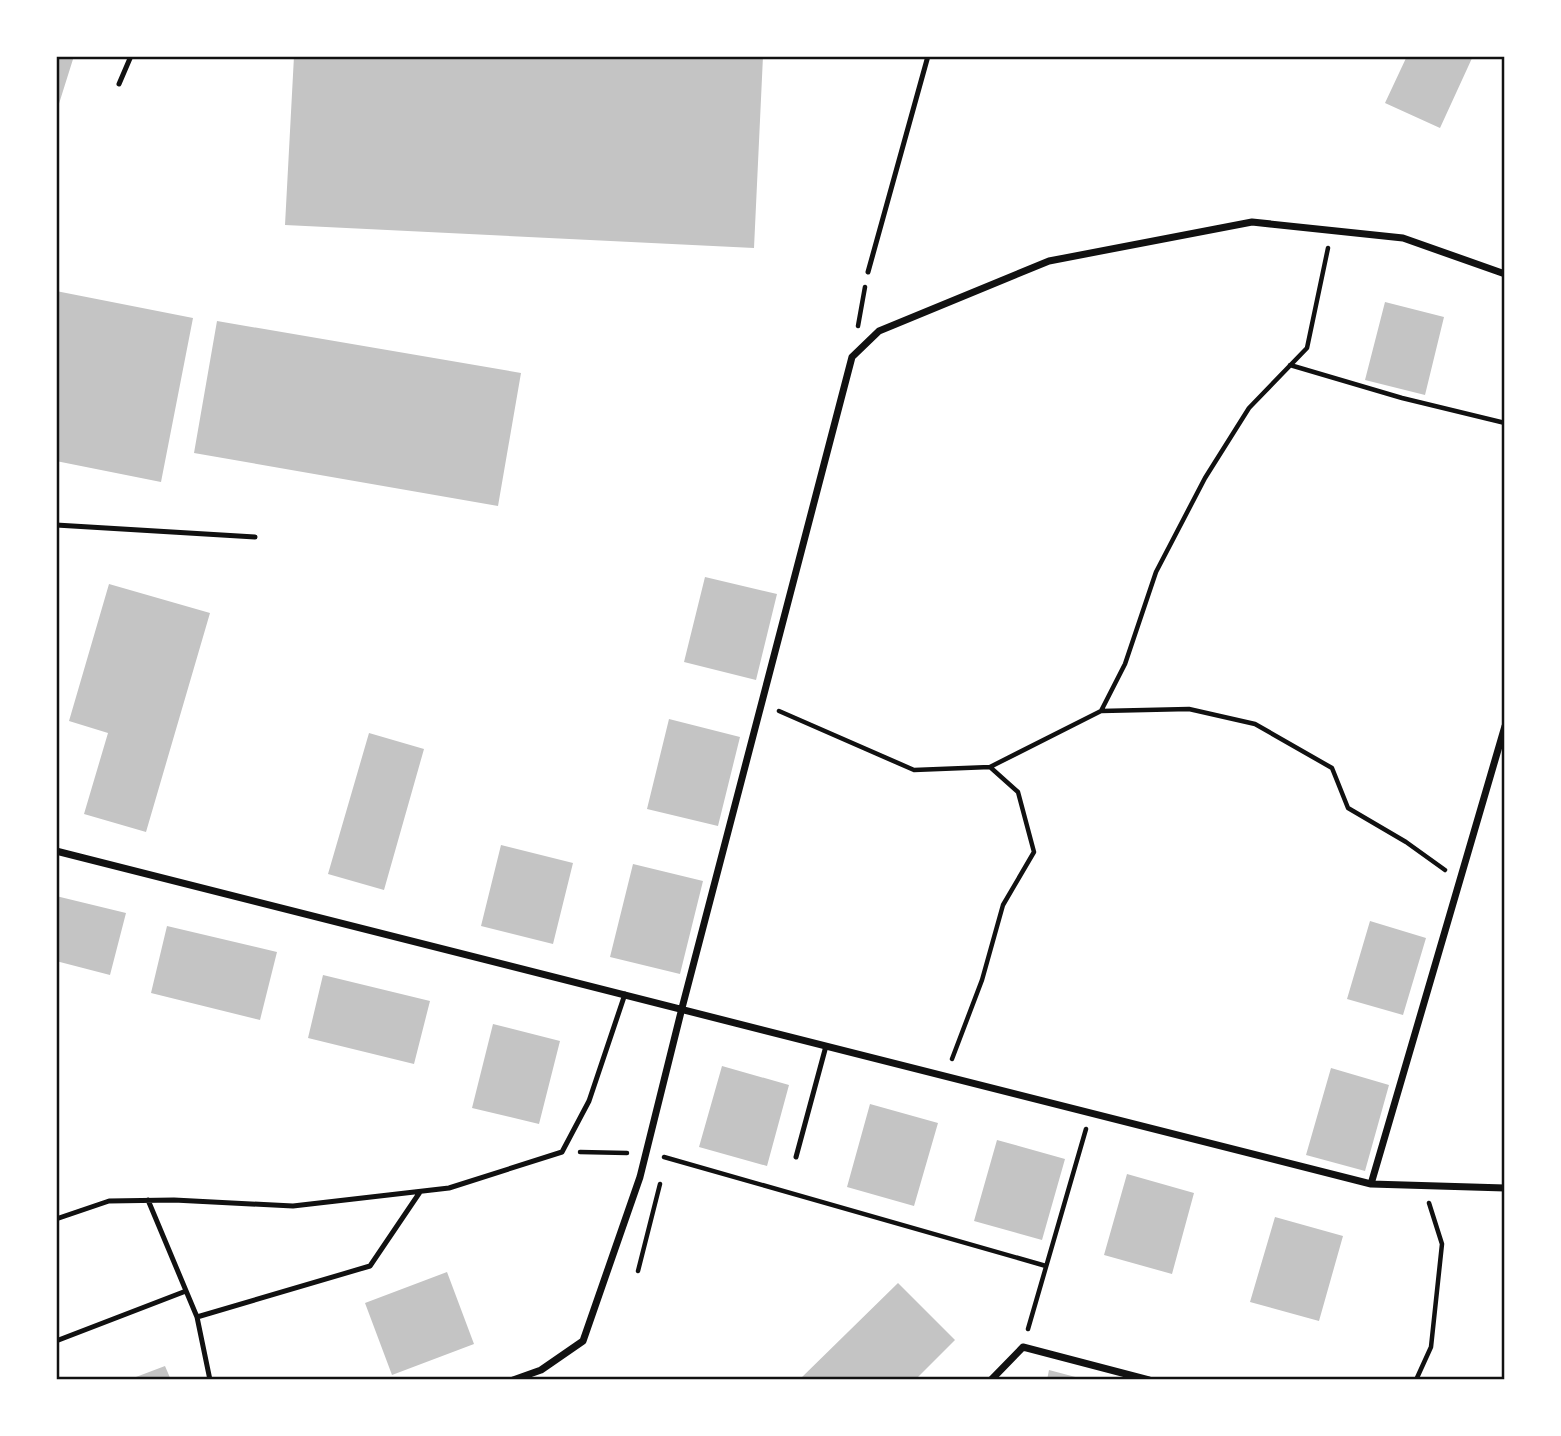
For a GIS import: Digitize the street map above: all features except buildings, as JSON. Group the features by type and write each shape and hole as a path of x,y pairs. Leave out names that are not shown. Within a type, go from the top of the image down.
{"street":[{"path":"513,1380 541,1370 583,1341 640,1177 852,357 879,331 1049,261 1252,222 1403,238 1505,274"},
{"path":"1371,1184 1505,726"},
{"path":"56,851 1371,1184 1505,1188"},
{"path":"991,1380 1023,1347 1149,1380"}],"lane":[{"path":"119,84 131,56"},
{"path":"868,272 928,56"},
{"path":"56,525 254,537"},
{"path":"56,1219 109,1201 293,1206 420,1192 449,1188 562,1152 589,1101 625,994"},
{"path":"796,1157 826,1046"},
{"path":"197,1317 370,1266 420,1192"},
{"path":"148,1200 197,1317 210,1380"},
{"path":"56,1341 186,1291"}],"path":[{"path":"1101,710 1125,664 1156,572 1205,478 1249,408 1307,348 1331,231"},
{"path":"852,357 868,272"},
{"path":"1290,365 1402,398 1505,423"},
{"path":"762,704 914,770 990,766 1101,710 1189,709 1255,723 1332,768 1348,808 1406,842 1460,881"},
{"path":"946,1076 982,980 1003,905 1034,852 1018,792 990,766"},
{"path":"1023,1347 1091,1113"},
{"path":"562,1152 647,1153 1046,1266"},
{"path":"1416,1380 1431,1347 1442,1244 1423,1185"}]}
